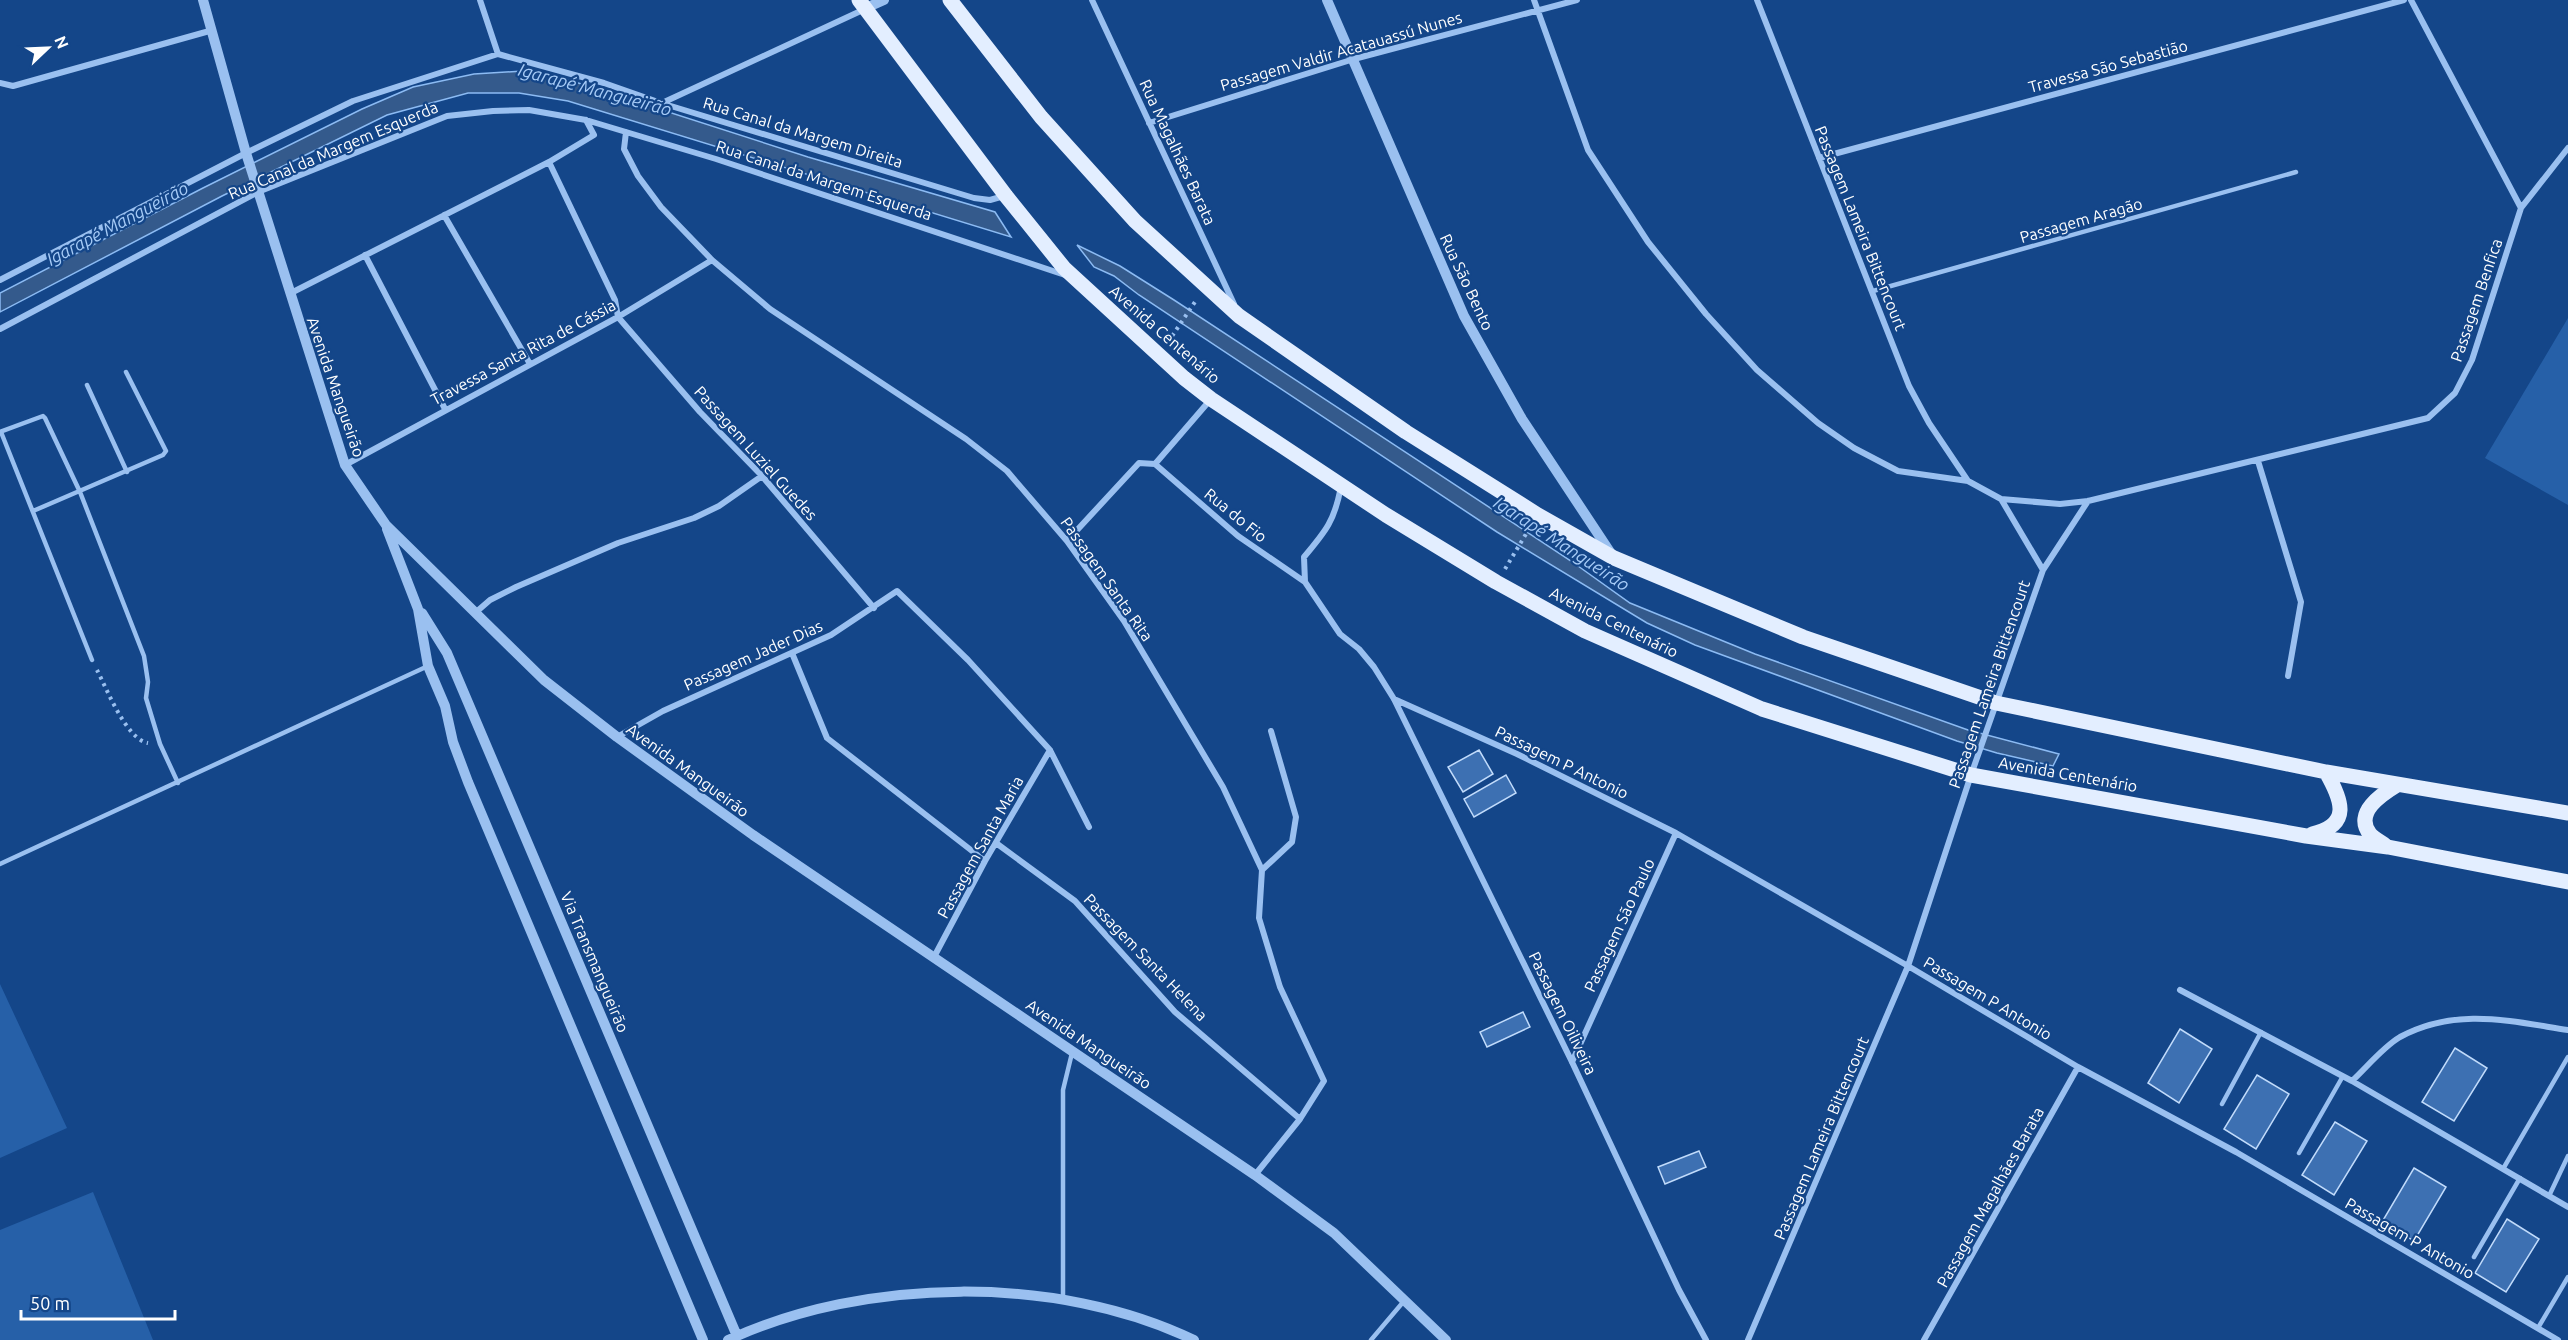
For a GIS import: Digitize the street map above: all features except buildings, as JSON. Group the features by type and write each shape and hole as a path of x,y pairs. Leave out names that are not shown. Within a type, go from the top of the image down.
{"main road":[{"path":"950,0 1041,117 1135,221 1239,316 1406,432 1538,515 1614,558 1803,636 1994,709 2397,785 2568,813"},
{"name":"Avenida Centenário","path":"862,4 1006,196 1064,268 1184,378 1211,399 1341,485 1496,582 1584,631 1762,709 1973,770 2306,836 2388,847 2566,881"},
{"path":"2306,836 2328,830 2338,819 2341,806 2326,772"},
{"path":"2388,847 2370,833 2366,822 2369,807 2377,798 2397,785"}],"street":[{"name":"Avenida Mangueirão","path":"203,0 289,294 345,465 386,525 544,680 617,737 753,835 1255,1175 1334,1233 1406,1299 1446,1340"},
{"path":"0,280 246,153 353,101 498,54 480,0"},
{"path":"661,103 862,4 884,0"},
{"name":"Rua Magalhães Barata","path":"1092,0 1239,316"},
{"name":"Rua São Bento","path":"1327,0 1464,316 1522,419 1614,558"},
{"path":"1534,0 1588,150 1648,242 1706,314 1757,370 1818,423 1854,448 1899,471 1968,481"},
{"name":"Passagem Valdir Acatauassú Nunes","path":"1149,123 1354,59 1577,0"},
{"name":"Passagem Lameira Bittencourt","path":"1748,1340 1908,966 2043,570 2001,499 1968,481 1929,423 1909,386 1757,0"},
{"name":"Travessa São Sebastião","path":"1819,158 2404,0"},
{"path":"2411,0 2521,208 2568,148"},
{"path":"0,83 13,86 213,30"},
{"name":"Rua Canal da Margem Direita","path":"498,54 584,77 661,103 974,198 990,200 1006,196"},
{"name":"Rua Canal da Margem Esquerda","path":"0,329 258,192 447,116 529,110 586,120 626,132 853,204 1076,279"},
{"path":"289,294 549,162 594,135 586,120"},
{"name":"Passagem Santa Rita","path":"626,132 624,149 638,176 660,207 712,260 770,309 982,452 1006,471 1066,541 1124,621 1211,767 1262,870 1259,918 1280,987 1324,1081 1300,1119 1255,1175"},
{"path":"549,162 615,300 618,317"},
{"name":"Passagem Benfica","path":"2001,499 2060,504 2088,501 2428,418 2455,393 2472,360 2521,208"},
{"path":"444,215 530,364"},
{"path":"365,255 445,410"},
{"name":"Travessa Santa Rita de Cássia","path":"345,465 618,317 712,260"},
{"name":"Passagem Luziel Guedes","path":"618,317 700,412 762,476 874,608"},
{"path":"1066,541 1138,463 1155,464 1211,399"},
{"path":"2258,461 2301,602 2288,676"},
{"name":"Rua do Fio","path":"1155,464 1238,536 1305,582"},
{"path":"475,613 490,600 567,565 618,543 694,518 719,506 762,476"},
{"path":"1305,582 1304,557 1322,536 1337,511 1341,485"},
{"path":"2043,570 2088,501"},
{"name":"Via Transmangueirão","path":"386,525 417,605 447,653 733,1338 810,1311 872,1298 936,1291 999,1292 1063,1300 1125,1315 1194,1340"},
{"name":"Passagem Oiliveira","path":"1305,582 1340,634 1359,649 1374,667 1394,699 1572,1062 1679,1290 1706,1340"},
{"name":"Passagem Jader Dias","path":"617,737 672,706 831,635 897,591 968,660 1050,750"},
{"name":"Via Transmangueirão","path":"417,605 428,666 445,706 453,742 468,782 703,1340"},
{"path":"792,653 827,738 985,861"},
{"name":"Passagem P Antonio","path":"1394,699 1517,754 1676,833 2078,1067 2236,1152 2558,1340"},
{"path":"1262,870 1292,842 1296,818 1271,731"},
{"path":"1050,750 1089,827"},
{"name":"Passagem Santa Maria","path":"934,957 985,861 1050,750"},
{"name":"Passagem São Paulo","path":"1572,1062 1676,833"},
{"name":"Passagem Santa Helena","path":"996,843 1075,901 1175,1012 1300,1119"},
{"path":"2180,990 2352,1081 2568,1207"},
{"path":"2352,1081 2398,1038 2437,1022 2478,1017 2568,1030"},
{"name":"Passagem Magalhães Barata","path":"1924,1340 2078,1067"}],"lane":[{"name":"Passagem Aragão","path":"1873,291 2296,172"},
{"path":"33,511 161,458 166,451 126,372"},
{"path":"87,385 127,472"},
{"path":"92,660 0,432 43,416 80,492 144,656 148,682 146,698 160,744 178,783"},
{"path":"0,864 428,666"},
{"path":"2222,1104 2261,1032"},
{"path":"1063,1300 1064,1090 1072,1051"},
{"path":"2503,1169 2568,1057"},
{"path":"2299,1153 2343,1076"},
{"path":"2549,1196 2568,1156"},
{"path":"2474,1257 2520,1178"},
{"path":"2538,1328 2568,1277"},
{"path":"1371,1340 1406,1299"}],"path":[{"path":"1173,335 1195,302"},
{"path":"1506,567 1530,527"},
{"path":"92,660 123,720 134,736 141,741 160,744"}],"shaded area":[{"path":"2568,318 2568,505 2485,458"},
{"path":"0,984 67,1128 0,1158"},
{"path":"93,1192 153,1340 0,1340 0,1230"}],"water":[{"name":"Igarapé Mangueirão","path":"523,71 572,81 808,157 995,212 1011,237 568,101 519,93 468,93 387,115 222,196 0,312 0,293 362,109 413,87 474,74"},
{"path":"1077,245 1120,266 1174,300 1571,561 1630,603 1755,654 1968,730 2059,754 2053,766 1957,741 1695,645 1647,623 1497,532 1139,295 1114,276 1094,267"}]}
